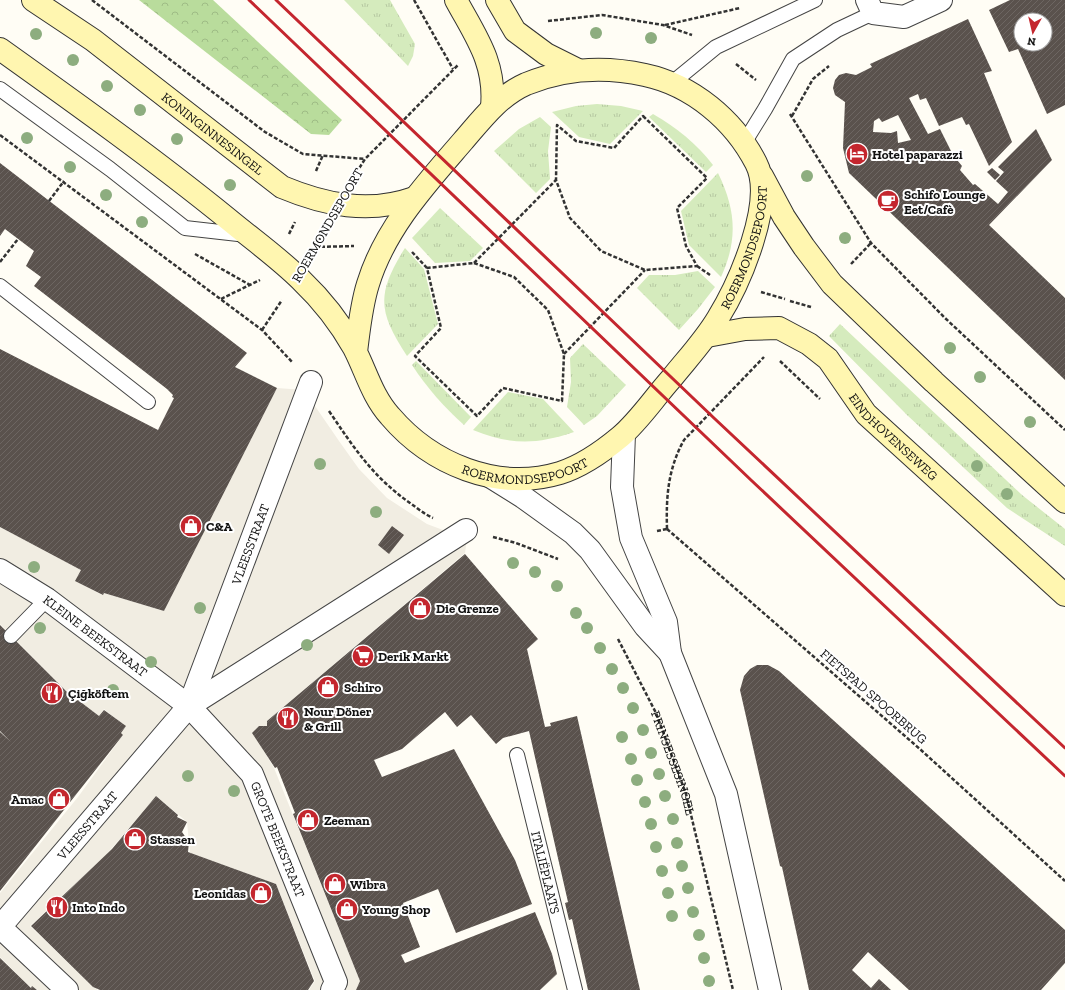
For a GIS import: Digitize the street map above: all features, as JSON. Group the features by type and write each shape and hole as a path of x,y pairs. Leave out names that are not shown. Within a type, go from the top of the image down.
{"main road":[{"name":"KONINGINNESINGEL","path":"33,0 93,40 282,187 309,198 338,205 381,206 395,204 414,198"},
{"path":"456,0 485,56 492,77 492,107"},
{"path":"497,0 515,31 530,44 559,62 578,70"},
{"path":"0,49 164,167 298,277 331,314 356,352"},
{"name":"ROERMONDSEPOORT","path":"578,70 616,70 655,77 672,83 702,100 722,118 744,143 757,165 761,175 757,224 746,263 728,303 707,336 624,434 594,456 559,473 531,477 491,476 467,470 440,459 405,432 383,407 374,394 356,352 361,314 369,281 397,224 414,198 492,107 523,85 550,76 578,70"},
{"path":"761,175 784,217 804,248 832,284 934,382 1065,502"},
{"name":"EINDHOVENSEWEG","path":"707,336 745,329 779,328 809,344 828,358 866,414 1065,595"}],"street":[{"path":"870,6 904,17 941,0"},
{"name":"VLEESSTRAAT","path":"188,706 311,382"},
{"path":"624,434 622,471 624,504 631,538 666,622 670,653 726,794 770,990"},
{"path":"491,476 523,496 573,533 590,550 645,626 670,653"},
{"name":"VLEESSTRAAT","path":"0,927 188,706 466,530"},
{"name":"KLEINE BEEKSTRAAT","path":"0,570 47,599 188,706"},
{"name":"GROTE BEEKSTRAAT","path":"188,706 252,774 336,982 332,990"},
{"path":"0,927 67,990"}],"lane":[{"path":"672,83 716,47 815,0"},
{"path":"744,143 793,59 870,6"},
{"path":"0,90 110,169 185,228 248,235"},
{"path":"0,286 148,402"},
{"path":"11,636 47,599"},
{"name":"ITALIËPLAATS","path":"517,755 575,990"}],"path":[{"path":"92,0 265,132 304,154 365,158"},
{"name":"ROERMONDSEPOORT","path":"262,330 298,277 365,158 453,68 414,0"},
{"path":"663,25 745,5"},
{"path":"792,116 813,79 831,65"},
{"path":"643,116 707,178 677,208 686,246 697,266 645,270 601,251 570,218 556,180 557,125 576,141 614,148 643,116"},
{"path":"0,135 64,181 262,330 311,382 364,462 395,493 427,515 466,530 516,543 560,560"},
{"path":"474,263 556,180"},
{"path":"49,201 64,181"},
{"path":"0,262 18,239"},
{"path":"788,332 871,243 945,318 1065,430"},
{"path":"474,263 514,277 548,310 564,354 562,401 503,388 477,416 415,356 441,328 427,268 474,263"},
{"path":"564,354 645,270"},
{"name":"FIETSPAD SPOORBRUG","path":"788,332 684,440 678,452 668,482 666,504 667,529 921,750 1065,881"},
{"name":"PRINSESSESINGEL","path":"614,633 630,659 656,713 686,794 733,990"}],"green space":[{"path":"139,0 213,0 342,120 329,135 311,134"},
{"path":"344,0 390,0 415,44 413,56 408,66"},
{"path":"597,104 621,106 643,111 610,144 579,137 552,112 576,106"},
{"path":"653,114 686,136 713,165 706,172 649,117"},
{"path":"540,117 551,127 548,151 550,179 536,193 494,151 519,129"},
{"path":"718,173 728,200 733,225 730,250 721,277 689,245 681,211"},
{"path":"440,208 483,248 470,261 435,263 412,238"},
{"path":"405,248 424,269 438,324 407,356 390,327 384,303 385,291 389,278"},
{"path":"698,271 715,287 679,330 637,288 649,275 675,275"},
{"path":"840,324 1022,495 1065,529 1065,546 1007,508 907,415 829,336"},
{"path":"583,344 626,385 597,416 584,425 567,407 571,382 570,358"},
{"path":"416,361 471,417 464,425 424,382 412,365"},
{"path":"508,392 543,399 574,432 547,439 523,442 511,441 473,430"}],"shaded area":[{"path":"277,388 304,390 359,469 387,498 427,524 467,539 465,553 267,721 267,726 259,726 253,733 274,768 360,981 356,990 309,990 315,981 276,884 190,853 187,822 156,796 106,855 30,926 93,987 98,990 38,990 28,985 0,957 0,893 78,797 123,735 121,733 125,726 104,709 99,716 64,689 0,624 0,527 81,570 76,581 102,595 104,593 164,611"}],"building":[{"path":"1010,0 1065,0 1065,105 1047,114 1019,52 1053,52 1053,12 1013,12 1013,51 1009,52 989,10"},
{"path":"968,19 992,71 984,73 1012,142 989,166 969,124 966,125 962,117 939,126 926,98 920,100 918,94 909,98 928,134 940,129 953,155 962,166 960,170 973,185 975,184 998,204 1008,192 996,181 1004,172 998,167 1036,129 1052,160 989,225 1065,298 1065,380 849,173 843,148 845,102 835,95 833,88 835,80 839,75 846,73 856,75 872,67 870,64","holes":["898,115 911,140 898,143 897,131 891,133 873,132 874,121 879,118 882,122"]},
{"path":"0,163 247,353 235,367 277,388 164,611 104,593 103,595 75,581 81,570 0,527 0,349 158,430 174,398 167,389 34,286 41,277 26,266 34,251 5,229 0,236"},
{"path":"992,168 1000,175 995,180 987,172"},
{"path":"392,526 404,535 389,554 378,545"},
{"path":"465,554 538,639 527,649 545,727 551,726 550,723 577,716 640,990 588,990 572,919 569,920 565,903 568,902 529,731 503,738 496,744 471,715 457,727 445,712 402,749 374,760 382,777 454,749 515,860 532,904 456,933 438,889 403,903 420,947 401,955 405,963 535,912 552,954 557,974 540,990 356,990 360,981 293,814 295,813 277,767 275,768 252,733 259,726 267,726 267,721"},
{"path":"0,625 76,701 78,700 99,716 104,710 126,726 121,733 123,735 0,891 0,732 11,742 0,731"},
{"path":"757,665 768,665 779,671 1065,930 1065,963 1041,990 909,990 868,952 852,970 871,988 879,979 891,990 809,990 782,867 780,866 740,690 744,676 750,669"},
{"path":"156,796 178,815 177,817 187,822 182,832 189,842 188,852 276,884 314,981 308,990 100,990 93,987 31,926 112,849"},
{"path":"0,958 31,988 32,986 37,990 0,990"}],"railway":[{"path":"249,0 752,481 1065,776"},
{"path":"276,0 715,419 1065,748"}],"place":[{"name":"Hotel paparazzi","path":"857,154"},
{"name":"Schifo Lounge Eet/Cafè","path":"888,201"},
{"name":"C&A","path":"191,526"},
{"name":"Die Grenze","path":"420,608"},
{"name":"Derik Markt","path":"363,656"},
{"name":"Schiro","path":"328,687"},
{"name":"Çiğköftem","path":"52,693"},
{"name":"Nour Döner & Grill","path":"288,718"},
{"name":"Amac","path":"59,799"},
{"name":"Zeeman","path":"308,820"},
{"name":"Stassen","path":"135,839"},
{"name":"Wibra","path":"335,884"},
{"name":"Leonidas","path":"261,893"},
{"name":"Into Indo","path":"57,907"},
{"name":"Young Shop","path":"347,909"}]}
